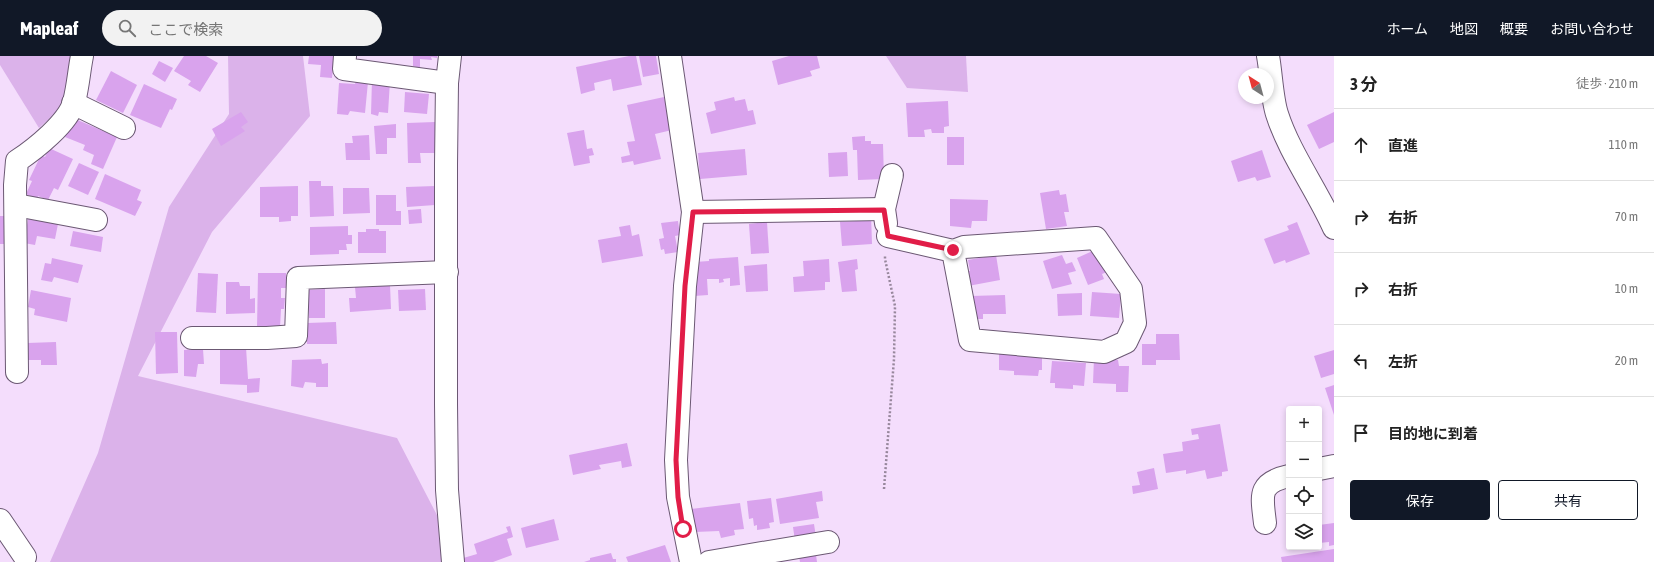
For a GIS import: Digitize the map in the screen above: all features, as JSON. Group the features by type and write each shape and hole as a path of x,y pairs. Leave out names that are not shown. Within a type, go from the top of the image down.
{"street":[{"path":"17,372 16,205 8,160 29,153 59,126 74,103 82,56"},
{"path":"345,56 344,69 447,83"},
{"path":"450,56 447,83 447,490 453,562"},
{"path":"670,56 693,212 685,286 676,460 678,497 691,562"},
{"path":"1268,56 1276,113 1294,151 1324,205 1334,228"},
{"path":"74,103 124,128"},
{"path":"892,175 884,210 887,242 953,250 964,247 1096,238 1131,289 1135,323 1126,342 1104,352 970,340 953,250"},
{"path":"16,205 96,220"},
{"path":"693,212 884,210"},
{"path":"192,338 267,338 296,336 298,278 447,272"},
{"path":"1322,468 1334,466"},
{"path":"1265,523 1262,496 1265,489 1274,479 1286,477"},
{"path":"0,520 25,557"},
{"path":"709,562 828,542"}],"path":[{"path":"884,489 892,396 895,306 885,259 887,242"}],"shaded area":[{"path":"0,56 79,56 71,99 39,128 0,65"},
{"path":"228,56 303,56 310,116 212,232 138,376 397,438 439,519 446,562 50,562 98,453 169,207 229,114"},
{"path":"886,56 966,56 968,92 907,88"}],"building":[{"path":"184,56 206,56 218,63 200,92 188,85 191,81 174,71"},
{"path":"309,56 334,56 332,78 320,77 321,65 308,64"},
{"path":"413,56 437,56 437,58 431,57 432,60 420,59 420,68 413,66"},
{"path":"629,56 636,56 642,85 613,91 611,79 594,83 595,90 581,94 576,67"},
{"path":"639,56 656,56 659,74 643,77"},
{"path":"789,56 817,56 820,68 810,71 812,76 778,85 772,61"},
{"path":"159,61 173,68 165,82 152,74"},
{"path":"111,71 137,85 123,113 96,100"},
{"path":"372,80 390,81 388,113 379,112 378,116 371,114"},
{"path":"356,81 368,82 365,113 350,111 348,115 337,114 339,83 355,84"},
{"path":"144,84 177,99 172,110 170,109 161,128 130,115"},
{"path":"405,92 429,94 427,114 404,112"},
{"path":"664,97 672,130 655,134 661,159 634,165 633,161 622,163 621,157 630,155 627,142 635,141 627,105"},
{"path":"734,97 735,101 745,99 748,111 753,110 756,124 711,134 706,113 716,110 714,102"},
{"path":"948,101 949,126 944,127 944,133 932,133 931,129 924,130 925,137 908,137 906,103"},
{"path":"241,112 248,122 241,127 245,131 221,146 212,129"},
{"path":"1334,112 1334,142 1319,149 1307,125"},
{"path":"73,118 117,137 103,169 91,164 94,155 83,150 85,145 65,137"},
{"path":"435,122 435,153 420,153 421,163 408,163 407,123"},
{"path":"396,124 396,138 387,138 387,154 376,154 374,126"},
{"path":"584,130 587,149 592,148 594,155 589,156 590,163 574,166 567,133"},
{"path":"369,135 370,160 346,160 345,143 353,143 352,136"},
{"path":"865,136 865,141 871,141 871,144 883,144 884,179 858,180 857,150 853,150 852,137"},
{"path":"947,137 964,137 964,165 947,165"},
{"path":"49,148 73,159 58,190 54,188 48,200 38,196 37,199 26,194 32,181 29,180 41,155 45,157"},
{"path":"745,149 747,175 700,179 698,153"},
{"path":"1262,150 1271,177 1257,181 1255,177 1238,182 1231,161"},
{"path":"847,152 848,176 829,177 828,153"},
{"path":"79,163 99,172 88,195 68,186"},
{"path":"105,174 141,190 137,200 142,202 135,216 95,199"},
{"path":"309,181 321,181 321,186 333,186 334,216 310,217"},
{"path":"298,186 298,216 291,216 291,221 279,222 279,217 260,217 260,187"},
{"path":"435,186 435,205 407,207 406,187"},
{"path":"343,188 369,188 370,213 343,214"},
{"path":"1059,190 1060,195 1066,194 1069,212 1064,212 1067,226 1046,229 1040,193"},
{"path":"376,195 396,195 396,211 401,211 401,225 376,225"},
{"path":"950,199 988,200 987,221 972,221 971,228 950,226"},
{"path":"421,209 422,223 409,224 408,210"},
{"path":"871,214 872,244 842,246 840,222 857,221 856,215"},
{"path":"0,216 7,216 7,244 0,244"},
{"path":"28,219 58,224 55,239 37,236 35,245 24,243"},
{"path":"678,221 680,235 675,236 678,252 665,254 664,249 661,250 659,239 664,238 661,223"},
{"path":"767,222 769,253 751,254 749,224"},
{"path":"1297,222 1310,254 1286,263 1285,260 1274,264 1264,239 1289,230 1287,226"},
{"path":"630,225 632,236 639,234 643,256 602,263 598,240 621,236 619,227"},
{"path":"348,226 348,235 352,235 352,244 346,244 347,250 339,250 339,254 310,255 310,227"},
{"path":"366,229 379,229 379,231 386,231 386,253 358,253 358,232 366,232"},
{"path":"73,231 103,237 101,252 70,246"},
{"path":"1097,249 1107,272 1102,274 1104,279 1088,285 1077,258"},
{"path":"996,255 1000,280 968,286 966,271 970,271 968,260"},
{"path":"1062,255 1066,264 1072,262 1076,271 1068,273 1072,284 1052,289 1043,261"},
{"path":"738,257 740,285 730,286 730,278 723,279 724,282 719,283 719,279 707,279 708,295 694,296 695,262 709,261 709,259"},
{"path":"52,258 83,265 78,283 54,277 52,282 41,280 45,263 51,264"},
{"path":"829,259 830,282 825,282 825,290 794,292 793,277 804,276 803,261"},
{"path":"857,259 858,269 855,270 857,291 842,292 838,262"},
{"path":"767,264 768,291 746,292 744,266"},
{"path":"198,273 218,274 216,313 196,312"},
{"path":"258,273 286,273 286,288 281,288 281,298 285,298 284,309 281,309 280,328 257,328"},
{"path":"226,282 239,282 240,286 250,286 250,299 255,298 255,313 226,314"},
{"path":"390,285 391,309 350,312 349,298 356,298 355,287"},
{"path":"325,289 325,318 309,318 309,310 306,310 306,290"},
{"path":"425,289 426,310 399,311 398,290"},
{"path":"31,290 71,298 67,322 34,315 35,309 28,307"},
{"path":"1092,292 1121,294 1119,318 1090,316"},
{"path":"1082,293 1082,315 1058,316 1057,294"},
{"path":"1005,295 1006,314 983,314 983,319 971,319 971,296"},
{"path":"336,322 337,344 307,344 307,323"},
{"path":"155,332 177,332 178,373 156,374"},
{"path":"1156,334 1179,334 1180,360 1156,360 1156,365 1142,365 1142,344 1156,344"},
{"path":"56,342 57,365 41,365 41,360 28,360 27,343"},
{"path":"220,347 246,347 248,379 260,378 259,392 247,393 247,385 220,384"},
{"path":"203,349 204,364 198,364 196,377 184,376 184,350"},
{"path":"1334,350 1334,374 1321,378 1314,356"},
{"path":"999,353 1042,355 1042,370 1039,370 1038,376 1014,375 1014,371 999,370"},
{"path":"1094,358 1118,360 1119,366 1129,366 1128,392 1116,392 1116,384 1093,383"},
{"path":"321,359 322,364 328,363 328,387 316,387 316,383 305,382 303,388 291,386 292,360"},
{"path":"1052,361 1086,363 1084,386 1073,385 1073,389 1055,388 1055,383 1050,383"},
{"path":"1334,385 1334,415 1325,388"},
{"path":"1220,424 1228,471 1222,472 1222,476 1207,479 1205,470 1186,474 1186,470 1166,473 1163,454 1183,451 1182,442 1199,439 1198,434 1192,435 1191,429"},
{"path":"627,443 632,466 622,468 621,461 599,465 601,469 573,475 569,455"},
{"path":"1154,468 1158,489 1133,494 1132,486 1140,485 1137,472"},
{"path":"822,491 823,501 816,502 819,518 780,524 776,499"},
{"path":"771,498 774,522 769,523 770,528 757,530 757,525 754,526 753,518 749,519 747,501"},
{"path":"740,503 744,529 734,530 735,535 721,538 719,531 695,532 691,509"},
{"path":"554,519 559,540 526,548 521,528"},
{"path":"1334,523 1334,545 1329,546 1329,542 1322,543 1322,525"},
{"path":"814,524 816,537 795,541 793,527"},
{"path":"510,526 513,537 507,539 512,555 493,562 460,562 460,559 477,554 474,544 508,532 506,527"},
{"path":"665,545 671,562 628,562 626,557"},
{"path":"1334,549 1334,562 1282,562 1281,557"},
{"path":"611,553 613,559 616,559 616,562 584,562 590,560 590,558"},
{"path":"816,555 817,562 800,562 799,557"}],"route":[{"path":"683,529 678,497 676,460 685,286 693,212 884,210 888,236 953,250"}]}
